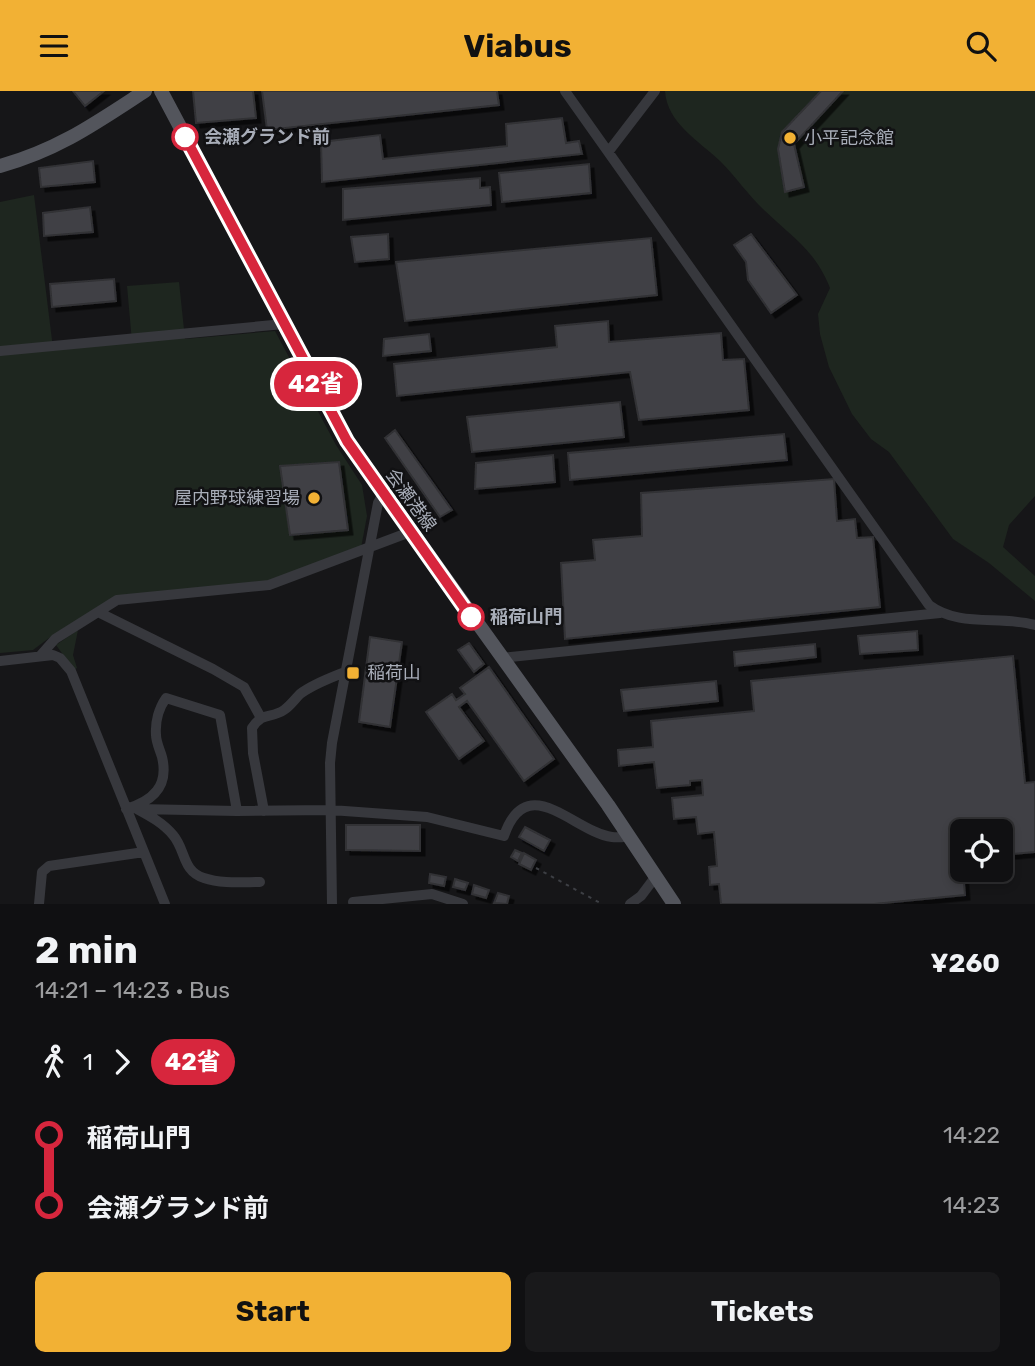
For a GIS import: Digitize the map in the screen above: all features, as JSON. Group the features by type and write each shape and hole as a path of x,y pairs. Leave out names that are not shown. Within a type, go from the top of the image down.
{"main road":[{"path":"0,166 43,153 72,139 145,91"},
{"name":"会瀬港線","path":"161,91 347,441 629,835 674,904"}],"street":[{"path":"565,91 929,605 950,617 1018,621 1035,625"},
{"path":"609,151 654,91"},
{"path":"0,351 284,324"},
{"path":"332,904 330,763 378,503 383,494"},
{"path":"40,656 55,639 117,600 269,585 410,532"},
{"path":"98,613 244,687 261,718"},
{"path":"501,658 940,613"},
{"path":"0,661 54,655 71,671 131,809 144,852 165,904"},
{"path":"264,811 252,728 267,714 282,712 317,684 345,672"},
{"path":"131,809 159,789 165,772 155,736 160,707 166,698 220,715 237,811"},
{"path":"131,809 331,810 428,817 504,836 515,815 525,808 537,805 550,807 610,837 629,835"},
{"path":"131,809 161,823 175,837 187,867 205,879 260,882"},
{"path":"38,904 42,872 49,866 144,852"},
{"path":"630,904 641,896 656,876"},
{"path":"353,902 432,894 463,904"}],"path":[{"path":"536,868 602,904"}],"shaded area":[{"path":"665,91 1035,91 1035,496 1009,525 1003,547 1035,576 1035,601 989,563 953,539 889,452 871,439 852,414 829,367 820,334 818,314 830,288 824,275 802,245 678,122 671,113"},
{"path":"34,195 53,348 132,342 127,286 179,282 185,339 275,331 336,445 362,485 367,516 361,548 267,582 116,596 33,650 0,653 0,202"},
{"path":"78,630 73,655 77,668 74,670 56,645"}],"building":[{"path":"73,91 104,91 85,106"},
{"path":"193,91 253,91 256,118 196,123"},
{"path":"262,91 497,91 499,105 267,130"},
{"name":"小平記念館","path":"821,91 843,91 794,144 804,187 785,192 778,149 782,132"},
{"path":"562,118 566,143 579,141 582,154 322,182 321,142 380,135 383,159 507,146 506,124"},
{"path":"93,161 95,182 41,187 39,168"},
{"path":"589,164 591,193 502,202 499,173"},
{"path":"480,178 480,188 490,187 491,205 343,220 343,189"},
{"path":"90,207 93,232 44,236 43,213"},
{"path":"388,234 389,259 355,262 351,237"},
{"path":"751,234 797,295 771,313 748,280 746,262 734,245"},
{"path":"651,238 657,295 405,321 396,262"},
{"path":"114,279 116,301 52,307 50,284"},
{"path":"608,321 609,342 721,333 723,360 744,359 749,410 639,420 630,372 397,396 394,364 557,347 555,326"},
{"path":"429,334 431,351 383,356 384,339"},
{"path":"620,402 624,437 472,452 467,417"},
{"path":"395,430 452,510 440,517 385,438"},
{"path":"784,434 787,460 570,480 568,453"},
{"path":"553,455 555,482 475,489 476,463"},
{"name":"屋内野球練習場","path":"339,462 348,530 290,535 280,466"},
{"path":"834,479 837,521 855,519 857,538 873,537 880,607 565,639 561,563 595,560 593,540 642,536 641,493"},
{"path":"917,631 918,650 860,654 858,636"},
{"path":"370,637 402,642 390,727 359,722"},
{"path":"469,643 484,664 474,672 458,650"},
{"path":"815,644 816,657 735,666 734,652"},
{"path":"1013,656 1025,783 1035,782 1035,852 1013,854 1013,819 950,819 950,882 964,882 965,895 874,904 721,904 719,884 710,885 709,867 717,866 714,832 698,834 696,817 674,819 672,798 703,795 702,780 690,781 690,785 657,788 654,762 619,766 618,750 653,747 651,721 754,711 751,681"},
{"path":"489,667 554,759 524,781 467,701 459,707 484,741 459,759 426,712 452,694 456,700 465,694 460,688"},
{"path":"716,681 718,701 624,711 621,690"},
{"path":"346,825 420,825 420,851 346,850"},
{"path":"525,827 550,840 544,851 519,837"},
{"path":"515,850 522,853 518,861 511,857"},
{"path":"524,853 536,860 531,870 519,864"},
{"path":"430,874 446,877 444,886 429,883"},
{"path":"455,879 468,883 465,890 453,887"},
{"path":"474,885 489,890 486,898 472,894"},
{"path":"498,893 509,896 507,904 494,903"}],"bus line":[{"name":"42省","path":"185,137 347,441 471,617"}],"place":[{"name":"会瀬グランド前","path":"185,137"},
{"name":"小平記念館","path":"790,138"},
{"name":"屋内野球練習場","path":"314,498"},
{"name":"稲荷山門","path":"471,617"},
{"name":"稲荷山","path":"353,673"}]}
